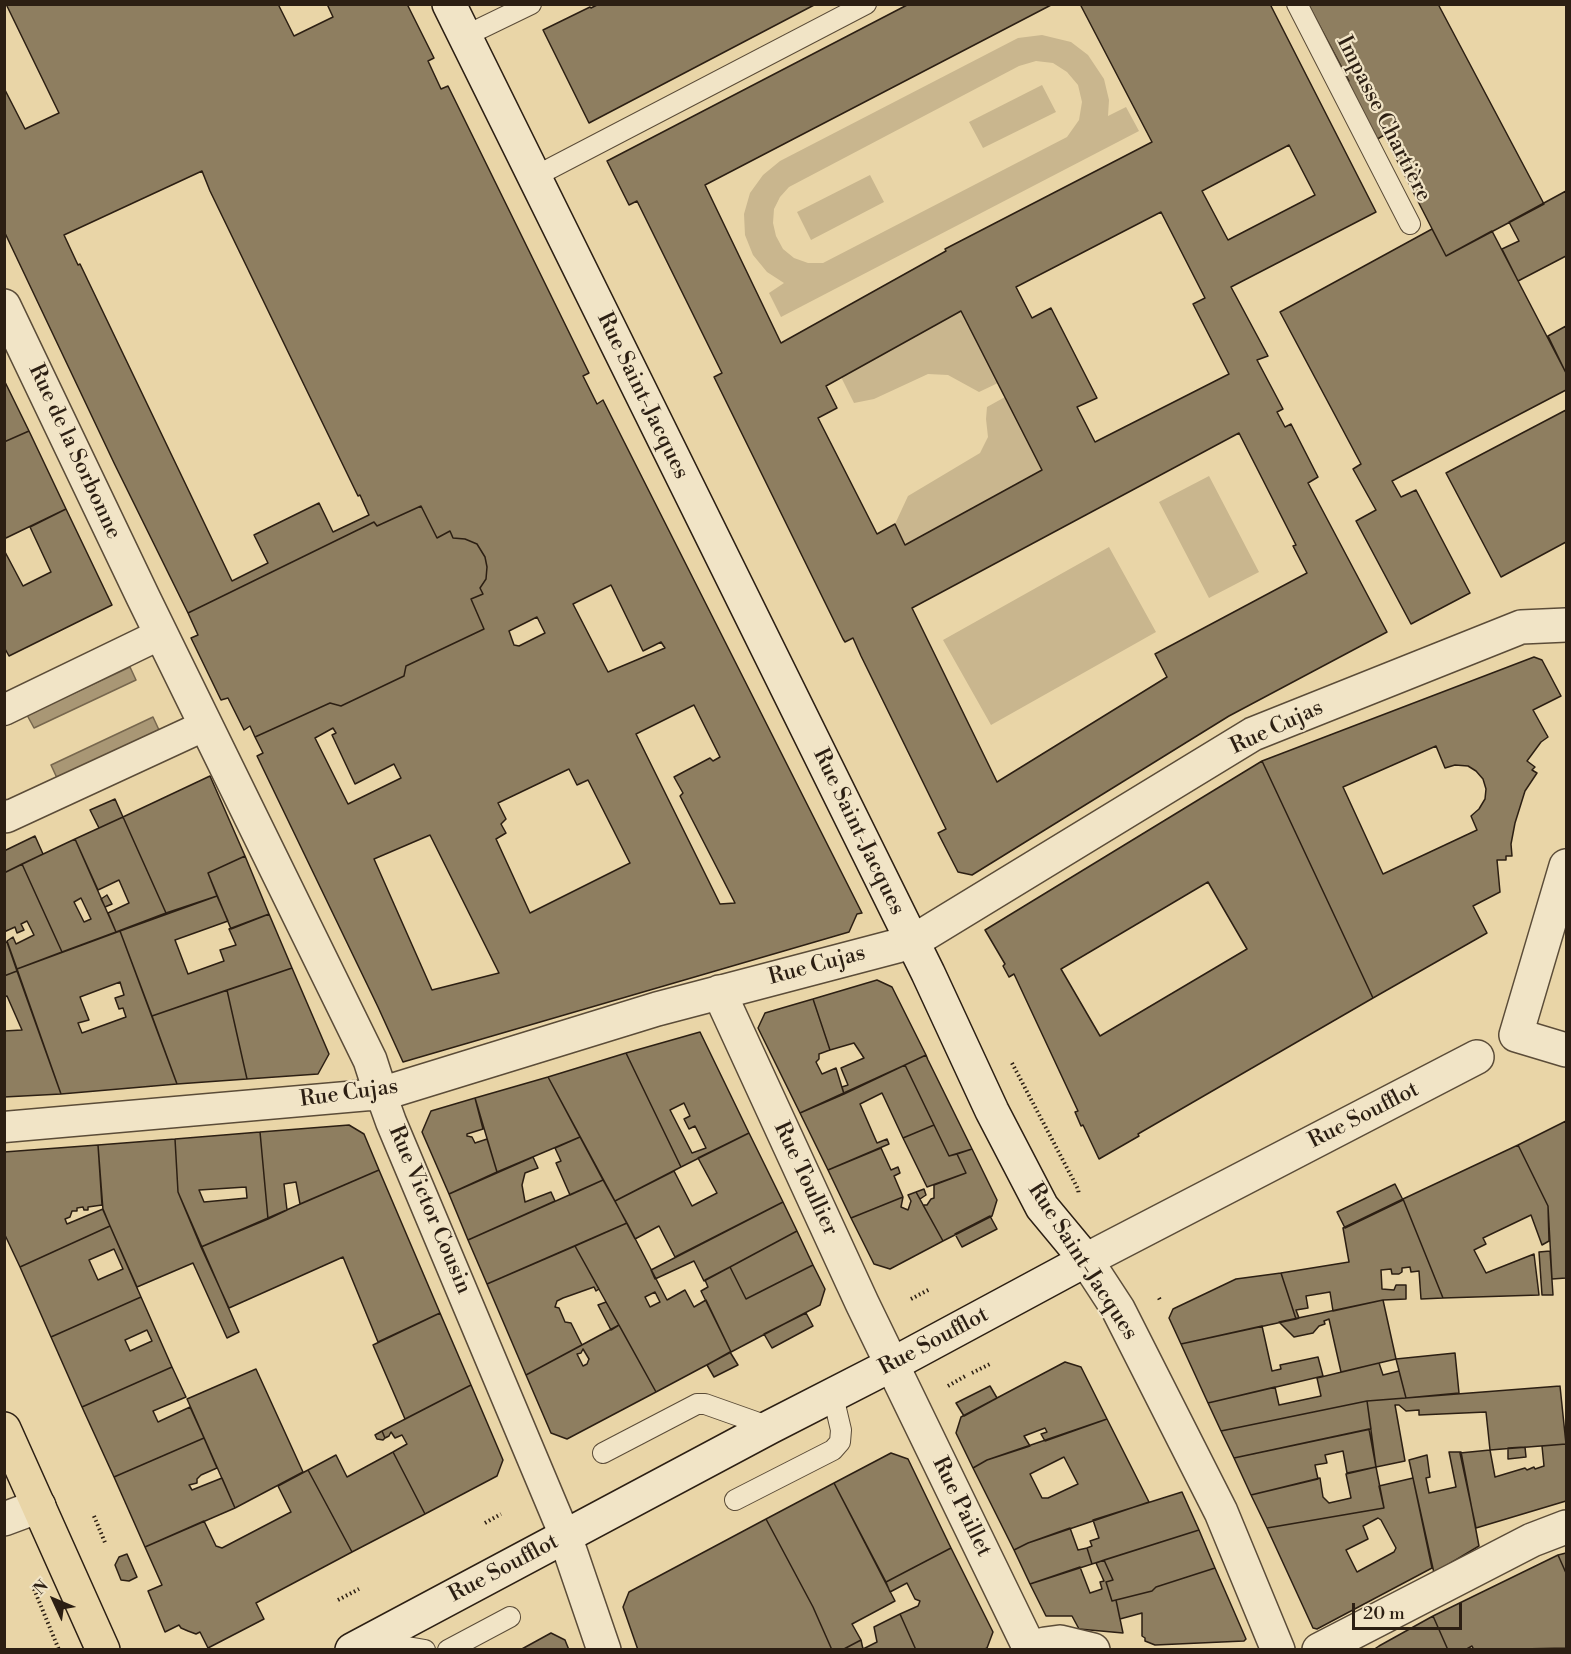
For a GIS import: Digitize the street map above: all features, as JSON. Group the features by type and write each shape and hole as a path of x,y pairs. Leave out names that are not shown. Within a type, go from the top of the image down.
{"main road":[{"path":"4,1429 39,1506 88,1634 103,1650"}],"street":[{"name":"Rue Saint-Jacques","path":"449,4 912,942 992,1111 1042,1207 1086,1260 1118,1309 1221,1512 1278,1650"},
{"name":"Rue de la Sorbonne","path":"4,306 162,634"},
{"name":"Rue Cujas","path":"4,1127 381,1094 657,1009 912,942 1253,734 1521,627 1566,625"},
{"path":"4,710 162,634"},
{"name":"Rue Victor Cousin","path":"162,634 370,1060 391,1122 565,1536"},
{"path":"4,815 8,817 206,725"},
{"path":"1566,866 1516,1035 1566,1050"},
{"name":"Rue Toullier","path":"719,992 893,1364"},
{"name":"Rue Soufflot","path":"361,1645 1086,1260 1516,1035"},
{"name":"Rue Paillet","path":"893,1364 1030,1649"},
{"path":"4,1519 39,1506"},
{"path":"1319,1650 1532,1540 1566,1527"},
{"path":"565,1536 604,1650"},
{"path":"1030,1649 1060,1642 1094,1650"}],"lane":[{"path":"465,36 531,4"},
{"path":"534,177 866,4"},
{"name":"Impasse Chartière","path":"1297,4 1410,224"},
{"path":"735,1500 833,1450 840,1442 841,1430 833,1396"},
{"path":"603,1453 697,1404 705,1404 770,1427"},
{"path":"448,1650 510,1617"},
{"path":"361,1645 425,1650"}],"path":[{"path":"911,1299 930,1289"},
{"path":"948,1386 990,1364"},
{"path":"485,1522 501,1514"},
{"path":"94,1516 106,1545"},
{"path":"338,1600 358,1589"}],"shaded area":[{"path":"1042,35 1071,42 1088,55 1104,79 1109,100 1108,116 1126,107 1139,131 781,317 769,293 784,283 767,272 753,255 745,235 744,214 750,193 763,175 780,161 1018,38","holes":["1036,61 1053,63 1067,72 1078,85 1082,102 1079,120 1067,137 823,263 808,263 794,258 783,249 776,236 773,223 774,209 780,197 789,187 1019,66"]},
{"path":"1042,85 1056,112 983,148 969,122"},
{"path":"870,175 884,202 811,240 797,212"},
{"path":"961,311 998,383 979,392 948,375 928,374 874,399 854,403 841,377"},
{"path":"1005,397 1042,470 905,545 895,524 908,496 980,453 988,437 987,407"},
{"path":"1209,476 1259,572 1209,598 1159,502"},
{"path":"1109,547 1156,632 991,725 943,640"},
{"path":"130,667 136,680 34,728 27,715"},
{"path":"153,717 159,730 57,778 51,765"}],"building":[{"path":"6,4 278,4 294,36 333,17 327,4 407,4 434,58 428,61 441,89 448,86 589,373 583,376 597,404 603,400 862,913 857,914 849,932 403,1062 257,756 263,753 255,737 330,703 341,706 404,676 406,666 484,629 471,599 483,594 480,588 486,579 485,557 477,544 465,539 453,538 450,531 437,538 421,506 377,526 374,522 188,613 4,231 4,88 25,129 59,113","holes":["202,171 369,515 333,532 319,503 254,535 268,563 232,581 64,235","611,585 643,651 661,642 665,648 608,672 573,604","537,617 545,633 519,646 514,645 509,631","694,705 720,757 713,761 710,758 674,777 683,793 680,796 735,903 720,904 636,734","333,728 336,733 332,735 355,784 394,764 401,778 348,804 315,738","569,769 577,785 588,780 630,863 530,913 496,839 506,833 501,824 506,819 498,803","430,835 499,973 432,990 374,859"]},
{"path":"599,4 816,4 589,123 543,30"},
{"path":"909,4 1053,4 705,185 781,343 946,251 945,249 1152,142 1080,4 1270,4 1376,212 1231,287 1268,356 1257,360 1283,409 1277,412 1285,427 1291,424 1318,477 1308,483 1387,632 1229,716 972,875 958,872 938,833 946,829 853,638 845,642 843,639 714,377 722,373 637,201 629,205 607,161","holes":["1289,145 1315,195 1228,240 1202,191","1161,212 1205,298 1193,304 1229,374 1095,442 1077,407 1097,398 1051,308 1032,318 1016,287","961,311 1042,470 905,545 895,524 877,534 818,418 837,408 826,386","1239,433 1296,545 1293,546 1307,573 1155,654 1167,677 997,782 912,608"]},
{"path":"1308,4 1438,4 1544,204 1446,256 1384,135 1376,140 1346,81 1349,81"},
{"path":"1566,191 1566,256 1518,281 1502,249 1519,241 1509,222"},
{"path":"1432,229 1446,256 1492,231 1566,373 1566,390 1392,481 1401,497 1416,490 1470,593 1411,624 1356,521 1376,510 1353,469 1361,464 1280,312"},
{"path":"1566,326 1566,373 1548,336"},
{"path":"4,380 29,431 4,442"},
{"path":"1566,410 1566,542 1501,577 1446,473"},
{"path":"29,431 66,509 6,538 4,534 4,442"},
{"path":"421,506 437,538 450,531 453,538 465,539 477,544 485,557 486,579 480,588 483,594 471,599 484,629 406,666 404,676 341,706 330,703 255,737 250,726 244,730 228,698 221,700 191,638 198,635 188,613 374,522 377,526"},
{"path":"66,509 112,605 9,656 4,647 4,550 23,586 51,572 30,527"},
{"path":"1534,657 1542,660 1561,696 1533,710 1548,737 1541,742 1527,761 1535,767 1532,770 1537,773 1525,791 1515,823 1511,844 1512,856 1506,856 1506,860 1497,860 1500,892 1473,906 1487,933 1373,998 1262,761","holes":["1436,746 1445,768 1455,765 1468,766 1483,779 1486,789 1485,799 1471,816 1477,830 1383,874 1343,787"]},
{"path":"1262,761 1373,998 1099,1159 1083,1125 1081,1126 1075,1112 1078,1111 1014,974 1009,977 1003,966 1005,964 985,930","holes":["1208,882 1247,949 1100,1036 1061,969"]},
{"path":"210,776 245,856 208,873 217,896 166,913 123,817"},
{"path":"115,799 123,817 99,828 90,810"},
{"path":"123,817 166,913 116,932 108,913 129,903 119,880 98,890 75,839"},
{"path":"35,836 43,854 4,873 4,851"},
{"path":"75,839 116,932 62,952 22,864","holes":["81,898 91,919 84,922 74,902"]},
{"path":"245,856 269,914 231,929 208,873"},
{"path":"22,864 62,952 17,969 7,941 13,937 16,944 34,935 27,921 21,924 24,930 17,933 15,927 4,932 4,873"},
{"path":"107,895 112,904 105,907 101,899"},
{"path":"217,896 228,921 175,940 188,974 224,961 220,950 236,945 229,929 269,914 292,968 152,1016 120,931"},
{"path":"120,931 177,1084 61,1094 17,969","holes":["120,982 124,995 115,998 119,1009 123,1008 126,1017 82,1033 78,1023 89,1020 80,997"]},
{"path":"7,942 17,971 4,976 4,943"},
{"path":"292,968 329,1054 318,1074 247,1079 227,990"},
{"path":"17,971 61,1094 4,1097 4,1031 22,1030 7,996 4,997 4,976"},
{"path":"877,980 892,987 926,1055 844,1094 842,1087 848,1085 841,1068 864,1058 854,1043 830,1050 813,999"},
{"path":"227,990 247,1079 177,1084 152,1016"},
{"path":"813,999 830,1050 819,1054 816,1062 822,1074 836,1068 844,1094 800,1113 758,1028 765,1013"},
{"path":"700,1032 749,1133 681,1167 626,1053","holes":["684,1103 690,1116 684,1119 689,1129 695,1126 706,1148 692,1153 670,1110"]},
{"path":"626,1053 681,1167 615,1201 548,1077"},
{"path":"926,1055 972,1149 949,1156 905,1065"},
{"path":"905,1065 934,1125 903,1138 882,1093 860,1104 877,1143 887,1139 889,1144 828,1170 800,1113"},
{"path":"548,1077 580,1137 497,1172 475,1098"},
{"path":"475,1098 483,1129 467,1134 467,1136 472,1137 475,1143 487,1139 497,1172 449,1194 422,1132 431,1111"},
{"path":"1566,1121 1566,1278 1552,1279 1548,1206 1518,1145"},
{"path":"349,1125 364,1134 379,1170 300,1204 296,1182 284,1184 287,1210 268,1219 260,1132"},
{"path":"934,1125 949,1156 957,1154 966,1173 927,1187 903,1138"},
{"path":"260,1132 268,1219 201,1247 178,1192 175,1139","holes":["246,1187 247,1198 204,1202 199,1190"]},
{"path":"749,1133 783,1202 675,1257 659,1226 635,1239 615,1201 674,1171 692,1206 717,1193 698,1158"},
{"path":"580,1137 603,1180 570,1195 556,1163 561,1161 555,1148"},
{"path":"175,1139 178,1192 239,1332 227,1338 193,1263 137,1287 103,1210 98,1145"},
{"path":"98,1145 102,1205 88,1207 88,1210 84,1210 83,1207 77,1208 77,1211 72,1211 70,1217 65,1219 67,1224 103,1209 110,1226 20,1267 4,1233 4,1152"},
{"path":"1518,1145 1548,1206 1549,1241 1542,1245 1531,1215 1483,1238 1486,1244 1474,1250 1486,1273 1534,1254 1539,1295 1443,1298 1403,1199"},
{"path":"881,1148 891,1170 898,1167 900,1173 894,1176 903,1197 851,1218 828,1170"},
{"path":"972,1149 997,1200 992,1216 943,1241 923,1205 927,1205 934,1198 934,1185 966,1173 957,1154"},
{"path":"533,1157 538,1168 525,1173 522,1185 525,1202 551,1192 555,1201 468,1240 449,1194"},
{"path":"379,1170 440,1313 378,1342 343,1257 229,1308 201,1247"},
{"path":"603,1180 627,1223 487,1284 468,1240"},
{"path":"1395,1184 1403,1200 1345,1228 1337,1212"},
{"path":"924,1189 926,1195 920,1199 916,1192"},
{"path":"916,1192 943,1241 890,1269 874,1264 851,1218 903,1197 901,1207 908,1210 911,1201 908,1195"},
{"path":"1403,1199 1443,1298 1421,1299 1419,1271 1411,1272 1410,1267 1402,1268 1399,1274 1392,1274 1391,1269 1381,1270 1382,1289 1394,1290 1396,1285 1406,1285 1406,1299 1383,1300 1333,1311 1330,1292 1306,1296 1308,1308 1296,1310 1299,1318 1296,1319 1281,1273 1349,1262 1343,1228"},
{"path":"783,1202 797,1231 704,1281 694,1261 655,1279 651,1270"},
{"path":"990,1216 997,1229 962,1247 955,1234"},
{"path":"627,1223 667,1300 685,1290 694,1307 706,1300 731,1352 656,1392 575,1246","holes":["655,1292 660,1302 650,1307 645,1297"]},
{"path":"110,1226 141,1297 51,1337 20,1267","holes":["114,1249 123,1269 98,1280 89,1260"]},
{"path":"797,1231 813,1265 746,1299 730,1267"},
{"path":"575,1246 599,1289 596,1291 594,1287 563,1298 557,1301 555,1307 559,1308 565,1322 571,1323 582,1345 526,1375 487,1284"},
{"path":"1550,1251 1553,1295 1542,1295 1539,1252"},
{"path":"813,1265 825,1289 820,1305 731,1352 701,1291 708,1287 705,1280 730,1267 746,1299"},
{"path":"1281,1273 1296,1319 1181,1344 1169,1318 1173,1309 1236,1279"},
{"path":"141,1297 172,1367 82,1407 51,1337","holes":["147,1330 152,1341 130,1351 125,1340"]},
{"path":"1383,1300 1396,1359 1341,1372 1329,1319 1313,1333 1294,1337 1279,1322"},
{"path":"606,1302 619,1325 611,1330 598,1305"},
{"path":"440,1313 471,1385 405,1419 373,1345"},
{"path":"806,1313 813,1326 772,1348 764,1334"},
{"path":"619,1325 656,1392 567,1439 551,1433 526,1375","holes":["583,1349 589,1359 583,1366 577,1354"]},
{"path":"1262,1326 1272,1371 1281,1369 1280,1365 1318,1357 1323,1376 1208,1403 1181,1344"},
{"path":"730,1352 738,1365 714,1377 707,1365"},
{"path":"1455,1353 1459,1393 1406,1398 1396,1359"},
{"path":"1065,1362 1081,1367 1107,1419 1045,1441 1041,1434 1047,1432 1045,1428 1024,1436 1030,1446 987,1460 973,1468 956,1433 961,1417"},
{"path":"1379,1363 1383,1375 1399,1371 1406,1398 1367,1401 1221,1431 1208,1403 1275,1387 1279,1405 1321,1396 1317,1378"},
{"path":"172,1367 186,1397 153,1411 158,1422 190,1407 204,1438 114,1477 82,1407"},
{"path":"256,1369 303,1472 235,1508 187,1399"},
{"path":"471,1385 503,1460 497,1476 425,1514 393,1452 407,1444 402,1435 395,1438 391,1432 385,1438 382,1431"},
{"path":"990,1386 997,1398 964,1416 956,1403"},
{"path":"1560,1386 1566,1444 1490,1450 1486,1412 1419,1415 1419,1410 1406,1411 1399,1405 1395,1405 1405,1461 1376,1467 1367,1401"},
{"path":"1367,1401 1371,1429 1234,1458 1221,1431"},
{"path":"1107,1419 1149,1502 1028,1543 1014,1550 973,1468 987,1460","holes":["1064,1457 1078,1484 1048,1498 1042,1498 1030,1474"]},
{"path":"1369,1429 1376,1467 1347,1473 1343,1451 1325,1455 1327,1463 1315,1465 1318,1479 1251,1495 1234,1458"},
{"path":"382,1431 385,1438 377,1439 375,1435"},
{"path":"204,1438 217,1468 201,1475 197,1483 189,1485 192,1490 222,1478 235,1508 145,1547 114,1477"},
{"path":"1566,1444 1566,1501 1476,1528 1460,1453 1490,1450 1495,1477 1525,1468 1527,1470 1544,1466 1542,1446"},
{"path":"1525,1447 1526,1457 1508,1459 1508,1448"},
{"path":"393,1452 425,1514 352,1552 308,1470 336,1455 347,1477"},
{"path":"1449,1452 1461,1452 1479,1546 1434,1573 1409,1460 1427,1455 1430,1477 1426,1478 1429,1493 1456,1487"},
{"path":"891,1453 908,1459 951,1548 886,1582 834,1483"},
{"path":"1376,1467 1384,1508 1267,1528 1251,1495 1320,1478 1323,1497 1329,1503 1351,1498 1346,1474"},
{"path":"308,1470 352,1552 256,1603 264,1619 208,1648 200,1632 196,1634 179,1625 165,1632 148,1591 162,1585 145,1547 204,1521 216,1546 222,1548 291,1512 278,1486"},
{"path":"1413,1478 1432,1568 1317,1629 1313,1628 1267,1528 1384,1508 1379,1486","holes":["1378,1518 1396,1548 1394,1552 1357,1572 1346,1550 1368,1539 1363,1526"]},
{"path":"834,1483 895,1601 852,1624 861,1640 842,1650 832,1650 813,1607 766,1519"},
{"path":"1182,1492 1199,1530 1092,1564 1087,1548 1092,1546 1090,1541 1099,1538 1093,1520"},
{"path":"766,1519 813,1607 832,1650 638,1650 623,1607 629,1592"},
{"path":"1070,1528 1078,1550 1087,1548 1092,1564 1030,1584 1014,1550"},
{"path":"1199,1530 1215,1568 1156,1587 1152,1591 1112,1601 1106,1582 1113,1580 1104,1560"},
{"path":"951,1548 993,1632 987,1648 983,1650 916,1650 900,1614 918,1606 920,1601 915,1599 907,1583 890,1592 886,1582"},
{"path":"1566,1553 1566,1573 1558,1555"},
{"path":"127,1554 137,1577 129,1581 121,1580 115,1565 119,1557"},
{"path":"1558,1555 1566,1573 1566,1648 1474,1650 1472,1646 1465,1650 1448,1650 1433,1616"},
{"path":"1104,1560 1113,1580 1106,1582 1112,1601 1116,1600 1123,1633 1079,1629 1072,1616 1046,1616 1030,1584 1080,1567 1090,1593 1102,1589 1100,1582 1104,1581 1096,1563"},
{"path":"1215,1568 1246,1639 1244,1641 1155,1645 1145,1641 1142,1636 1142,1613 1120,1619 1116,1600 1152,1591 1156,1587"},
{"path":"900,1614 916,1650 842,1650 861,1640 863,1649 877,1642 874,1627"},
{"path":"1433,1616 1448,1650 1373,1650 1379,1646"},
{"path":"551,1633 565,1640 569,1650 520,1650"}]}
